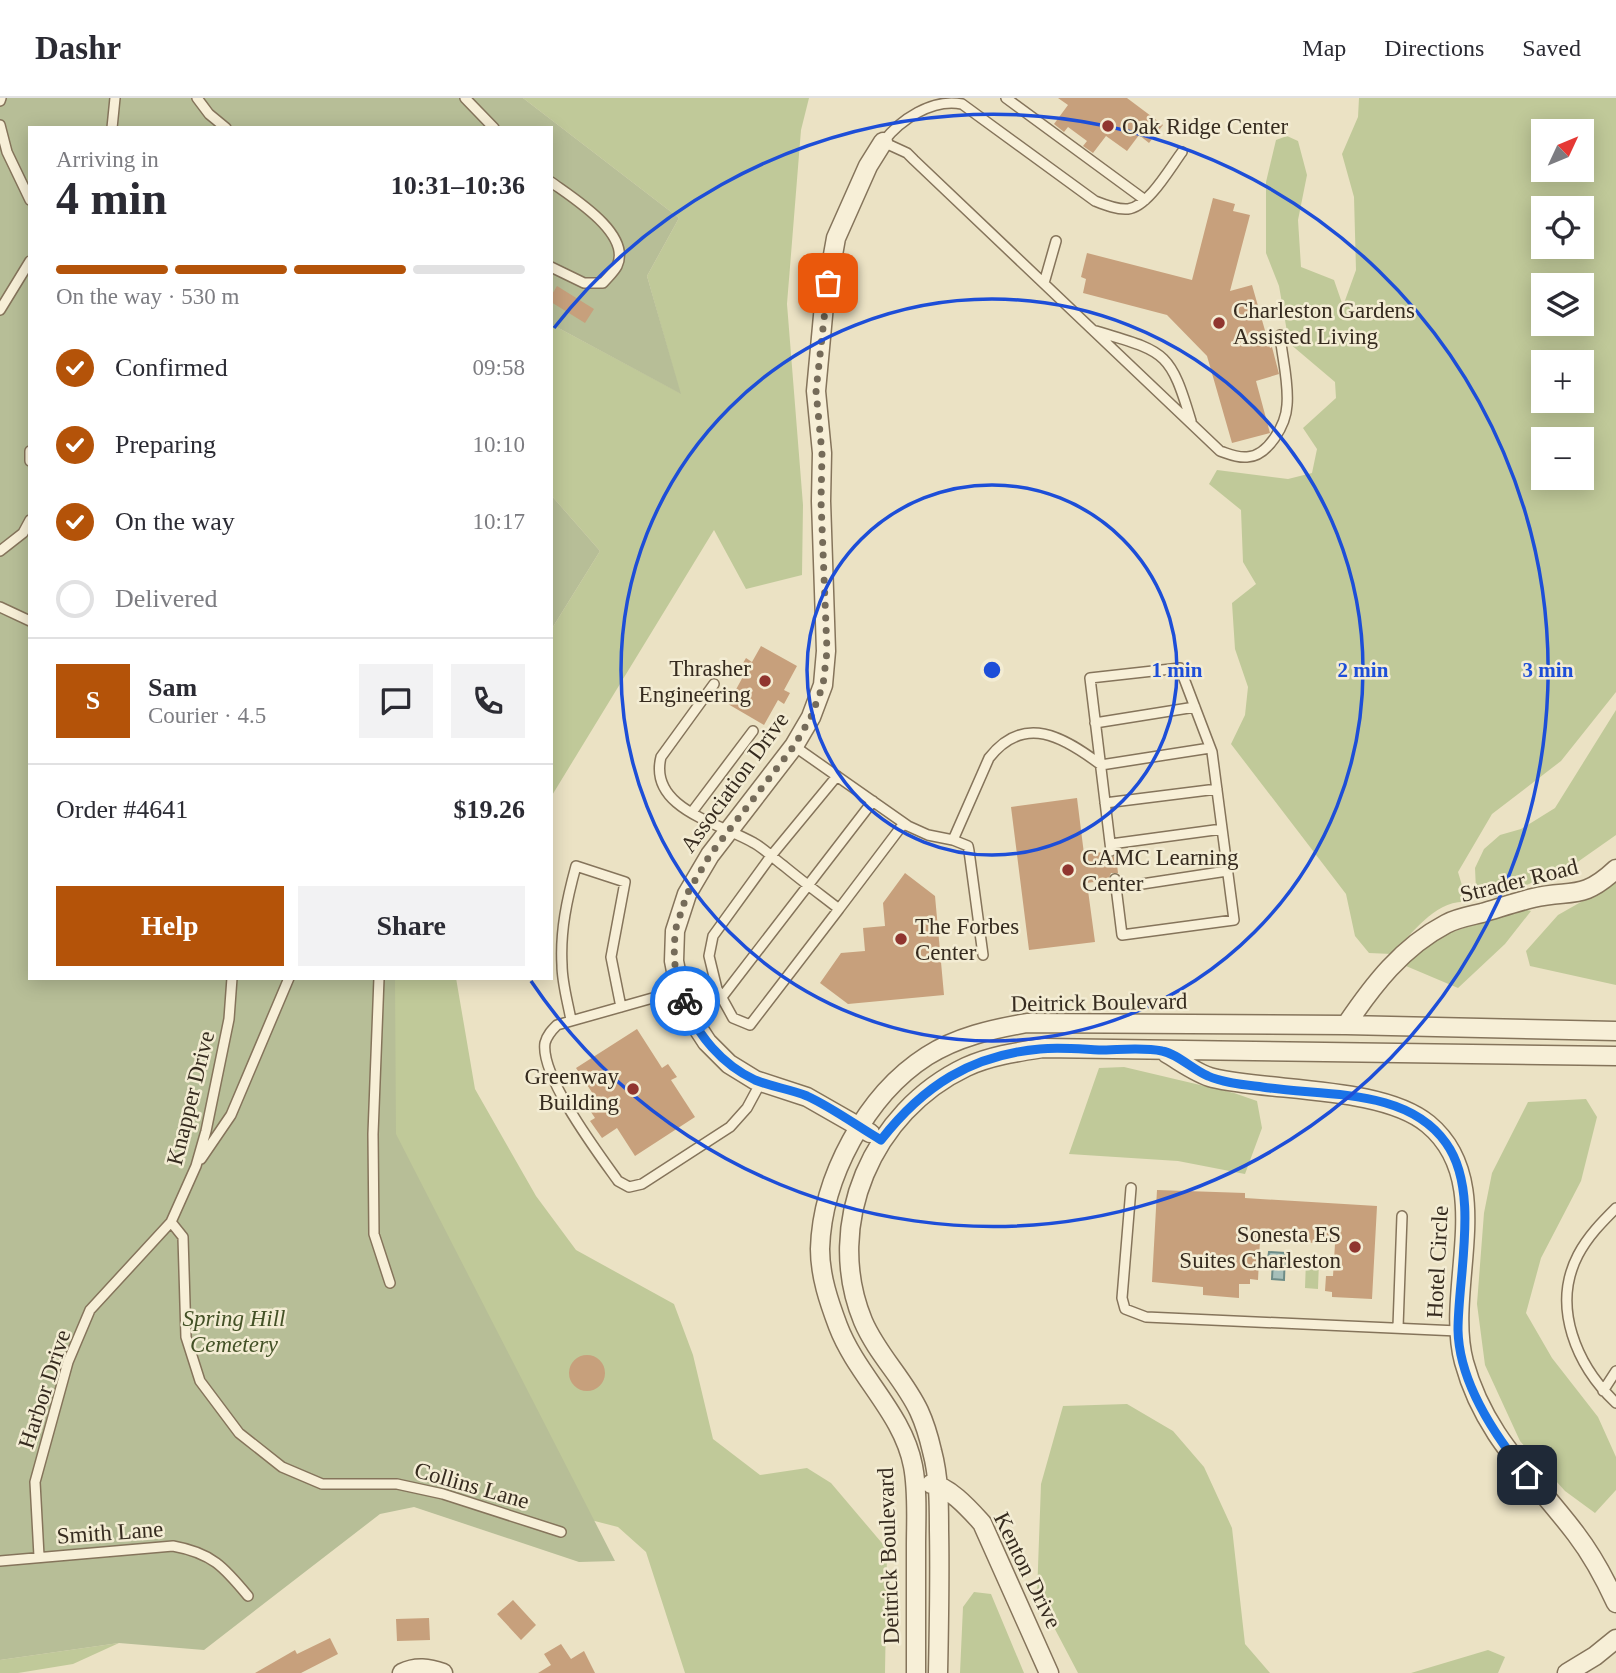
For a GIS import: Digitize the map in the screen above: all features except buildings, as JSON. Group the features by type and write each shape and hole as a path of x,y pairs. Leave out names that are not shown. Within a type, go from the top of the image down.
{"street":[{"name":"Association Drive","path":"881,1140 807,1097 761,1082 729,1063 707,1042 690,1016 674,961 675,931 687,894 728,832 794,746 811,717 823,685 827,651 821,501 822,453 816,391 824,305 836,238 868,166 883,142"},
{"name":"Strader Road","path":"1346,1026 1368,993 1397,959 1423,937 1449,922 1536,898 1569,895 1592,889 1616,869"},
{"name":"Deitrick Boulevard","path":"916,1673 916,1501 913,1465 899,1428 882,1398 854,1359 839,1330 825,1291 820,1250 825,1217 842,1157 889,1086 927,1056 985,1030 1027,1023 1616,1031"},
{"name":"Deitrick Boulevard","path":"938,1673 940,1561 938,1485 933,1454 918,1409 862,1319 848,1251 854,1200 881,1140 902,1113 932,1087 967,1066 1011,1052 1043,1048 1616,1056"},
{"name":"Hotel Circle","path":"1163,1051 1210,1077 1272,1088 1362,1097 1399,1108 1427,1123 1447,1144 1464,1186 1465,1213 1458,1331 1464,1362 1486,1420 1502,1444 1577,1535 1596,1563 1616,1603"},
{"name":"Kenton Drive","path":"914,1481 938,1485 965,1503 982,1523 1049,1673"},
{"path":"1567,1673 1595,1657 1616,1639"},
{"path":"402,1673 423,1668 443,1673"}],"lane":[{"path":"112,126 115,98"},
{"path":"197,98 209,114 224,126"},
{"path":"465,98 492,126"},
{"path":"1006,98 1145,200"},
{"path":"1182,152 1141,205 1128,209 1112,208 1095,201 956,100 908,117 896,125 883,142 907,153 1220,451 1234,457 1250,457 1265,448 1276,436 1287,405 1280,335"},
{"path":"0,125 7,152 28,197"},
{"path":"553,184 609,229 619,246 617,265 603,283 584,283 553,268"},
{"path":"1044,283 1056,241"},
{"path":"0,310 28,264"},
{"path":"1094,331 1147,346 1172,366 1191,423"},
{"path":"0,551 23,533 28,524"},
{"path":"0,607 28,620"},
{"path":"1222,829 1111,847 1090,678 1180,668 1210,748 1217,789 1234,920 1122,935 1116,883 1227,871"},
{"path":"714,684 662,757 658,769 662,786 680,806 755,843 839,909"},
{"path":"1095,723 1195,707"},
{"path":"692,812 753,731"},
{"path":"953,840 989,758 998,747 1018,735 1041,733 1056,737 1073,744 1101,765 1210,748"},
{"path":"794,746 904,823 928,835 968,846 983,954"},
{"path":"837,776 771,856 713,936 709,956 717,989 733,1018 750,1026 904,823"},
{"path":"1105,803 1217,789"},
{"path":"722,997 873,801"},
{"path":"571,1020 562,968 562,936 566,905 576,866 625,882 611,957 621,1007"},
{"name":"Knapper Drive","path":"171,1223 196,1166 206,1131 229,1019 232,980"},
{"path":"196,1166 231,1115 288,980"},
{"path":"379,980 373,1134 374,1234 390,1283"},
{"path":"681,990 557,1024 548,1034 545,1043 546,1055 571,1114 618,1181 629,1187 642,1184 730,1127 747,1108 761,1082"},
{"path":"1131,1188 1122,1298 1125,1309 1132,1313 1146,1317 1458,1331"},
{"path":"1616,1208 1592,1232 1577,1256 1567,1298 1570,1330 1578,1350 1588,1371 1616,1403"},
{"path":"1398,1327 1402,1216"},
{"name":"Collins Lane","path":"171,1223 183,1237 186,1337 200,1381 239,1433 282,1467 322,1484 397,1484 443,1494 561,1532"},
{"name":"Harbor Drive","path":"39,1556 35,1482 68,1362 90,1310 171,1223"},
{"path":"1603,1391 1616,1371"},
{"name":"Smith Lane","path":"0,1561 173,1546 196,1550 226,1569 248,1596"}],"green space":[{"name":"Spring Hill Cemetery","path":"0,98 523,98 679,218 647,276 681,394 553,325 553,126 28,126 28,980 395,980 396,1134 615,1561 579,1562 414,1507 380,1514 204,1650 119,1643 0,1660"},
{"path":"523,98 809,98 801,130 787,304 803,505 802,575 746,589 714,530 553,794 553,627 600,551 553,497 553,325 680,393 647,276 679,218"},
{"path":"1359,98 1616,98 1616,692 1561,761 1492,814 1458,872 1467,902 1445,906 1435,912 1392,954 1369,953 1355,936 1346,894 1231,744 1245,715 1248,687 1235,649 1232,603 1256,584 1243,562 1241,510 1209,484 1217,470 1288,479 1312,473 1317,449 1303,428 1336,398 1335,382 1289,343 1279,286 1266,253 1266,182 1276,140 1287,136 1298,141 1307,175 1298,220 1301,267 1334,280 1343,306 1356,270 1354,197 1342,154 1358,117"},
{"path":"553,497 600,551 553,627"},
{"path":"1616,710 1616,835 1569,868 1496,897 1484,898 1476,890 1475,868 1484,849 1500,835 1521,829 1555,808"},
{"path":"1616,882 1616,985 1530,966 1526,951 1558,915"},
{"path":"1519,908 1531,911 1505,944 1458,988 1406,966 1431,940"},
{"path":"390,980 456,980 475,1089 536,1196 576,1250 674,1304 693,1355 713,1439 760,1475 807,1468 831,1483 887,1549 885,1673 685,1673 646,1552 618,1527 447,1483 383,1134"},
{"path":"1124,1067 1257,1101 1262,1128 1245,1174 1178,1161 1069,1154 1099,1068"},
{"path":"1586,1099 1597,1117 1581,1181 1541,1258 1526,1313 1552,1358 1598,1417 1616,1457 1616,1490 1595,1513 1565,1491 1520,1441 1485,1365 1477,1304 1484,1213 1492,1173 1528,1102"},
{"path":"1306,1260 1319,1261 1318,1289 1305,1288"},
{"path":"1127,1404 1173,1431 1204,1467 1232,1528 1245,1644 1270,1673 1078,1673 1037,1595 1041,1484 1063,1406"},
{"path":"974,1592 991,1594 1024,1673 960,1673 963,1607"},
{"path":"119,1643 73,1664 18,1673 0,1673 0,1660"},
{"path":"1488,1650 1505,1657 1498,1673 1411,1673"}],"water":[{"path":"1269,1252 1285,1253 1284,1280 1272,1279 1273,1259 1268,1259"}],"way so far":[{"path":"685,1001 674,961 675,931 687,894 710,855 794,746 811,717 823,685 827,651 821,501 822,453 816,391 828,283"}],"place":[{"name":"Oak Ridge Center","path":"1108,126"},
{"name":"Charleston Gardens Assisted Living","path":"1219,323"},
{"name":"Thrasher Engineering","path":"765,681"},
{"name":"CAMC Learning Center","path":"1068,870"},
{"name":"The Forbes Center","path":"901,939"},
{"name":"Greenway Building","path":"633,1089"},
{"name":"Sonesta ES Suites Charleston","path":"1355,1247"}],"route":[{"path":"685,1001 690,1016 707,1042 729,1063 755,1080 807,1097 881,1140 902,1113 932,1087 967,1066 1011,1052 1043,1048 1163,1051 1210,1077 1272,1088 1362,1097 1399,1108 1427,1123 1447,1144 1464,1186 1465,1213 1458,1331 1464,1362 1486,1420 1527,1475"}]}
